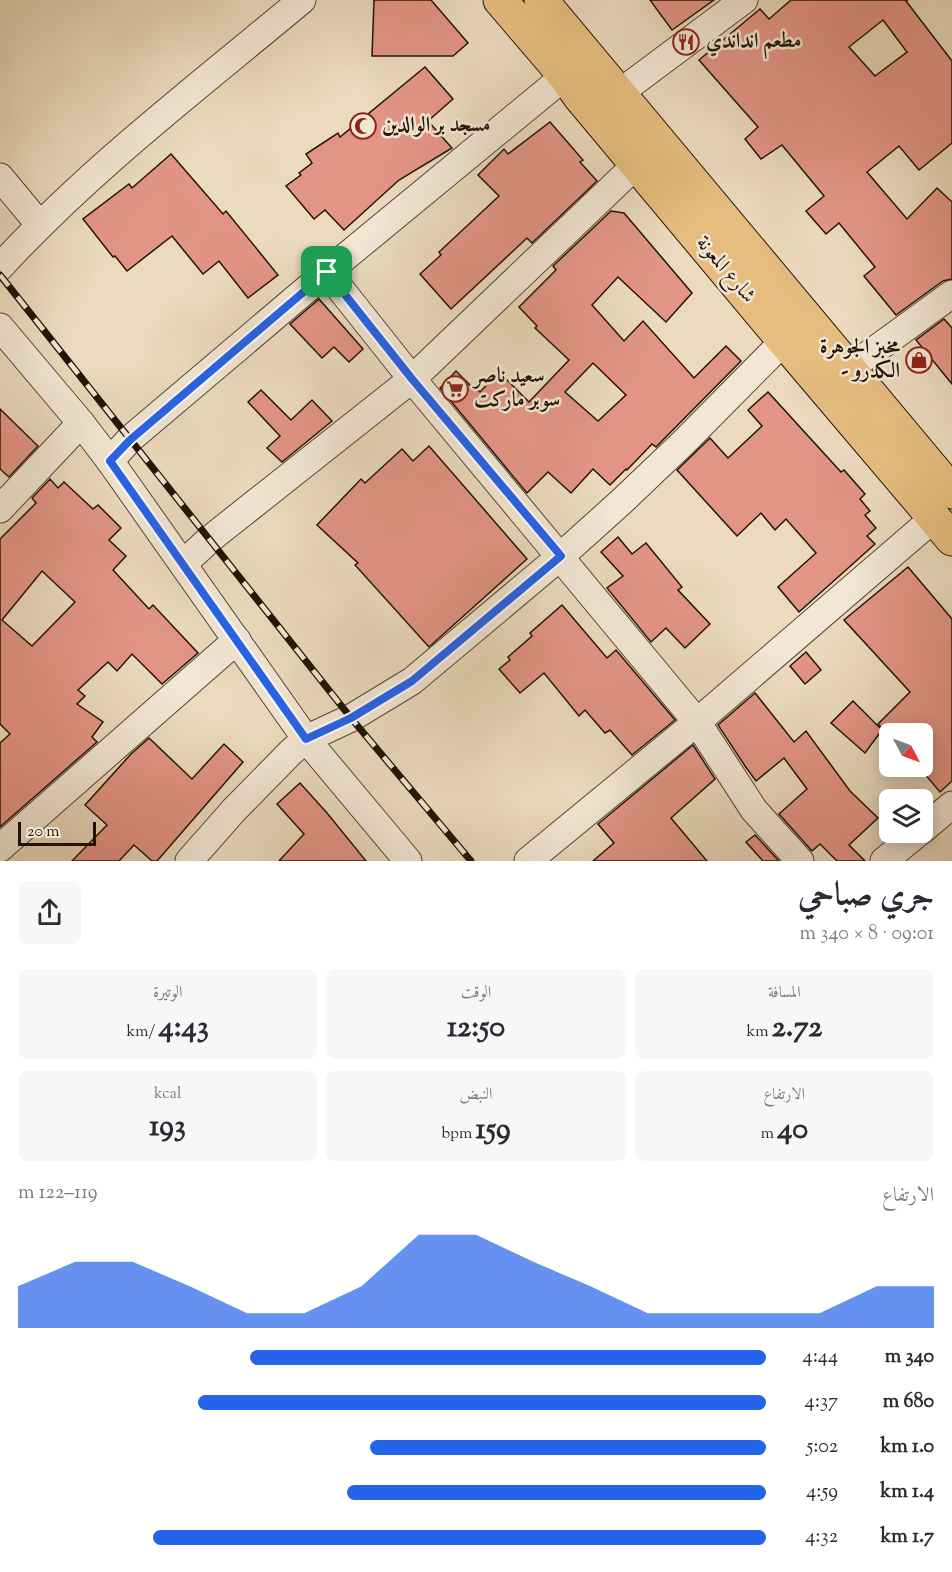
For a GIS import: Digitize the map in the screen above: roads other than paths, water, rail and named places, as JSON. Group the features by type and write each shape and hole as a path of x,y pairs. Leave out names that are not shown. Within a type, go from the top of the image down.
{"highway":[{"name":"شارع المعونة","path":"500,0 784,341 946,516"},
{"name":"شارع المعونة","path":"541,0 850,368 946,516"}],"street":[{"path":"0,267 39,224 116,154 302,0"},
{"path":"618,94 744,0"},
{"path":"110,461 130,440 327,272 565,76"},
{"path":"183,564 412,379 637,164"},
{"path":"0,177 39,224"},
{"path":"327,272 412,379 697,722 754,810 800,861"},
{"path":"850,368 952,294"},
{"path":"0,327 110,461 306,739 408,861"},
{"path":"189,861 241,802 306,739 351,718 412,681 561,556 654,472 784,341"},
{"path":"0,509 81,423"},
{"path":"528,861 946,516"},
{"path":"0,848 237,640"},
{"path":"933,821 952,805"},
{"path":"884,861 906,843"}],"railway":[{"path":"0,275 351,718 471,861"}],"place":[{"name":"مطعم انداندي","path":"686,42"},
{"name":"مسجد بر الوالدين","path":"363,126"},
{"name":"مخبز الجوهرة - الكدرو","path":"919,360"},
{"name":"سعيد ناصر سوبر ماركت","path":"455,389"}]}
